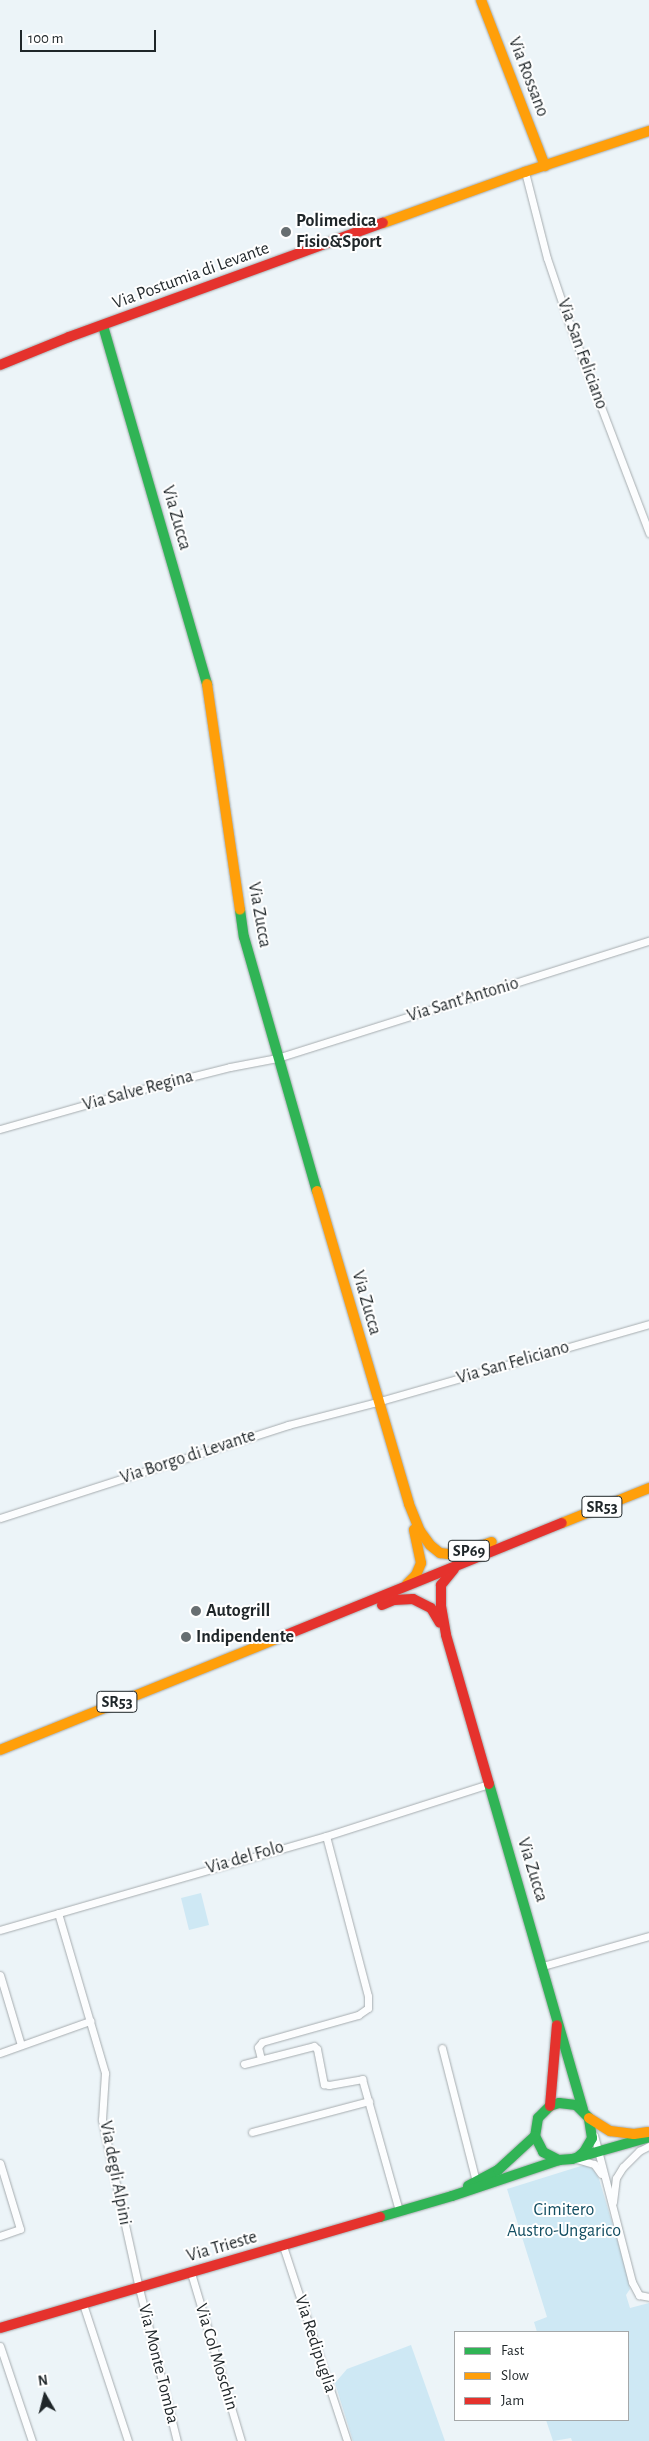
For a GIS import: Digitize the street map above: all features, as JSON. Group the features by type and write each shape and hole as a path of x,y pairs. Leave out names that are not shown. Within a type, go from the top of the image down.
{"main road":[{"name":"Via Rossano","path":"481,0 545,166"},
{"name":"Via Postumia di Levante","path":"0,365 69,337 525,172 649,130"},
{"name":"Via Zucca","path":"103,326 209,690 244,937 277,1058 377,1402 409,1504"},
{"name":"SR53","path":"0,1750 649,1488"},
{"name":"SP69","path":"409,1504 426,1540 440,1553 447,1555 462,1554 513,1534 555,1526"},
{"name":"SP69","path":"396,1590 416,1575 421,1563 409,1504"},
{"name":"SP69","path":"458,1565 444,1580 440,1591 446,1635 489,1784"},
{"name":"SP69","path":"308,1626 349,1618 394,1600 413,1599 431,1608 446,1635"},
{"name":"Via Zucca","path":"489,1784 592,2130"},
{"name":"Via Zucca","path":"535,2136 538,2118 550,2106 556,2054 557,2014"},
{"path":"550,2106 568,2103 610,2131 634,2134 649,2132"},
{"path":"575,2158 589,2145 592,2130"},
{"path":"535,2136 543,2152 559,2160"},
{"name":"Via Trieste","path":"452,2196 498,2170 535,2136"},
{"path":"575,2158 649,2137"},
{"name":"SP69","path":"559,2160 575,2158"},
{"name":"Via Trieste","path":"0,2328 452,2196 559,2160"}],"street":[{"name":"Via San Feliciano","path":"525,172 547,258 569,323 649,533"},
{"name":"Via Sant'Antonio","path":"277,1058 649,941"},
{"name":"Via Salve Regina","path":"0,1129 230,1067 277,1058"},
{"name":"Via San Feliciano","path":"377,1402 649,1324"},
{"name":"Via Borgo di Levante","path":"0,1518 288,1425 377,1402"},
{"name":"Via del Folo","path":"0,1930 326,1836 489,1784"},
{"path":"261,2059 258,2047 262,2042 358,2015 368,2008 368,1996 326,1836"},
{"name":"Via degli Alpini","path":"58,1913 105,2073 102,2120 139,2288"},
{"path":"543,1966 649,1936"},
{"path":"0,1975 21,2045"},
{"path":"0,2053 90,2021"},
{"path":"244,2064 316,2047 324,2084 329,2085 361,2078 399,2211"},
{"path":"442,2048 476,2181"},
{"path":"252,2132 369,2102"},
{"path":"592,2130 632,2282 639,2295 649,2297"},
{"path":"613,2208 616,2178 623,2166 639,2151 649,2146"},
{"path":"575,2158 580,2158 594,2164 600,2171 613,2208"},
{"path":"0,2163 20,2229 0,2236"},
{"name":"Via Redipuglia","path":"283,2246 347,2441"},
{"name":"Via Col Moschin","path":"191,2273 241,2441"},
{"name":"Via Monte Tomba","path":"139,2288 177,2441"},
{"path":"83,2304 128,2441"},
{"path":"0,2346 32,2441"}],"green space":[{"path":"201,1893 209,1925 189,1930 181,1898"},
{"name":"Cimitero Austro-Ungarico","path":"584,2165 593,2169 599,2179 624,2262 630,2289 626,2295 630,2308 649,2303 649,2441 572,2441 571,2438 553,2441 546,2421 629,2421 629,2331 537,2331 534,2322 547,2317 507,2189"},
{"path":"411,2345 445,2441 353,2441 335,2383 347,2369"}],"traffic: fast":[{"path":"103,326 207,684"},
{"path":"240,910 244,937 317,1191"},
{"path":"489,1784 583,2110"},
{"path":"578,2157 584,2152 592,2138 589,2118 576,2105 559,2103 550,2106 538,2118 535,2136 543,2152 559,2160 572,2159 649,2137"},
{"path":"468,2186 498,2170 535,2136"},
{"path":"380,2217 452,2196 559,2160"}],"traffic: slow":[{"path":"481,0 545,166"},
{"path":"383,223 525,172 649,131"},
{"path":"207,684 240,910"},
{"path":"317,1191 409,1504"},
{"path":"562,1523 649,1488"},
{"path":"409,1504 420,1531 430,1545 440,1553 456,1555 492,1542"},
{"path":"407,1584 416,1575 421,1563 414,1530"},
{"path":"0,1750 281,1637"},
{"path":"589,2118 610,2131 634,2134 648,2132"}],"traffic: jam":[{"path":"0,365 69,337 383,223"},
{"path":"281,1637 562,1523"},
{"path":"454,1569 441,1585 441,1606 446,1635 489,1784"},
{"path":"382,1605 394,1600 413,1599 431,1608 440,1623"},
{"path":"550,2106 557,2025"},
{"path":"0,2328 380,2217"}],"place":[{"name":"Polimedica Fisio&Sport","path":"286,232"},
{"name":"Autogrill","path":"196,1611"},
{"name":"Indipendente","path":"186,1637"}]}
